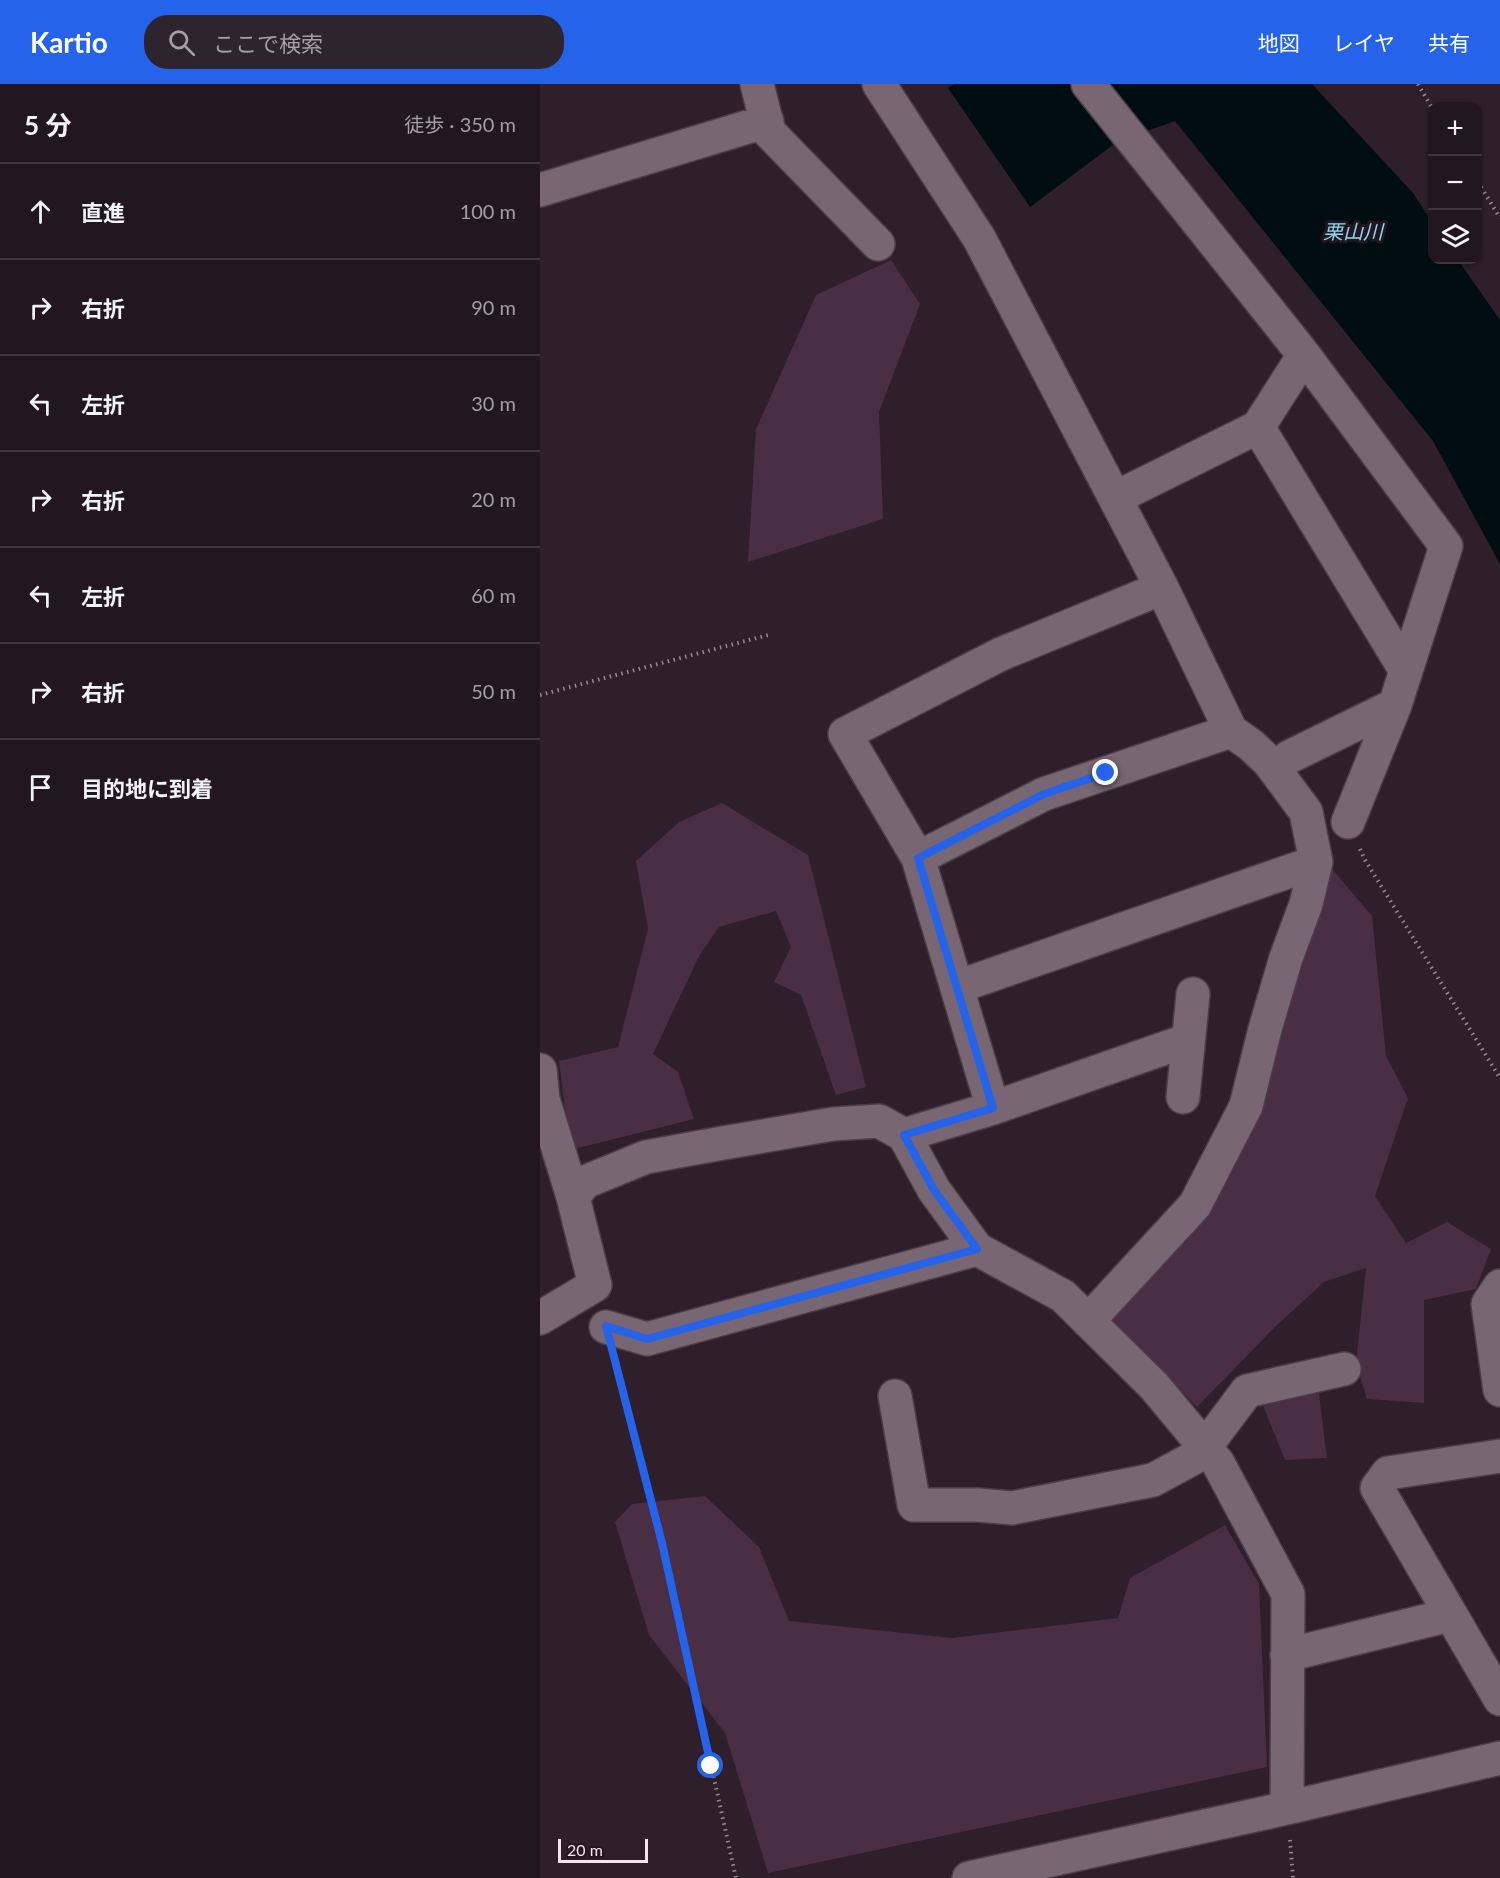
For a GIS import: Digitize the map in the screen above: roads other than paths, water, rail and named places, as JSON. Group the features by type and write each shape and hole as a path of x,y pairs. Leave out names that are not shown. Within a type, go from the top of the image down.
{"street":[{"path":"758,84 769,132 878,244"},
{"path":"879,84 979,238 1162,588 1231,731 1269,762 1306,812 1316,862 1306,904 1280,978 1246,1106 1195,1204 1088,1322"},
{"path":"1088,84 1304,355 1446,546 1395,705 1348,822"},
{"path":"540,190 767,121"},
{"path":"1115,498 1258,427 1304,355"},
{"path":"1258,427 1406,671"},
{"path":"993,1108 918,858 845,734 1001,654 1162,588"},
{"path":"1289,757 1395,705"},
{"path":"918,858 1044,794 1231,731"},
{"path":"957,987 1316,862"},
{"path":"1183,1097 1192,994"},
{"path":"904,1135 993,1108 1188,1040"},
{"path":"540,1318 595,1285 573,1197 541,1089"},
{"path":"573,1197 585,1182 645,1157 833,1124 879,1121 904,1135 934,1190 977,1249 1063,1296 1154,1386 1218,1462 1288,1594 1287,1808"},
{"path":"606,1326 647,1339 977,1249"},
{"path":"1500,1286 1488,1304 1500,1390"},
{"path":"896,1396 914,1505 978,1505 1012,1508 1153,1480 1199,1455 1247,1391 1344,1369"},
{"path":"1500,1456 1388,1473 1377,1488 1500,1699"},
{"path":"1287,1655 1450,1615"},
{"path":"969,1878 1287,1808 1500,1758"}],"water":[{"name":"栗山川","path":"954,84 1312,84 1413,193 1428,216 1428,264 1461,264 1500,320 1500,564 1433,441 1175,121 1118,141 1030,207 948,88"}]}
